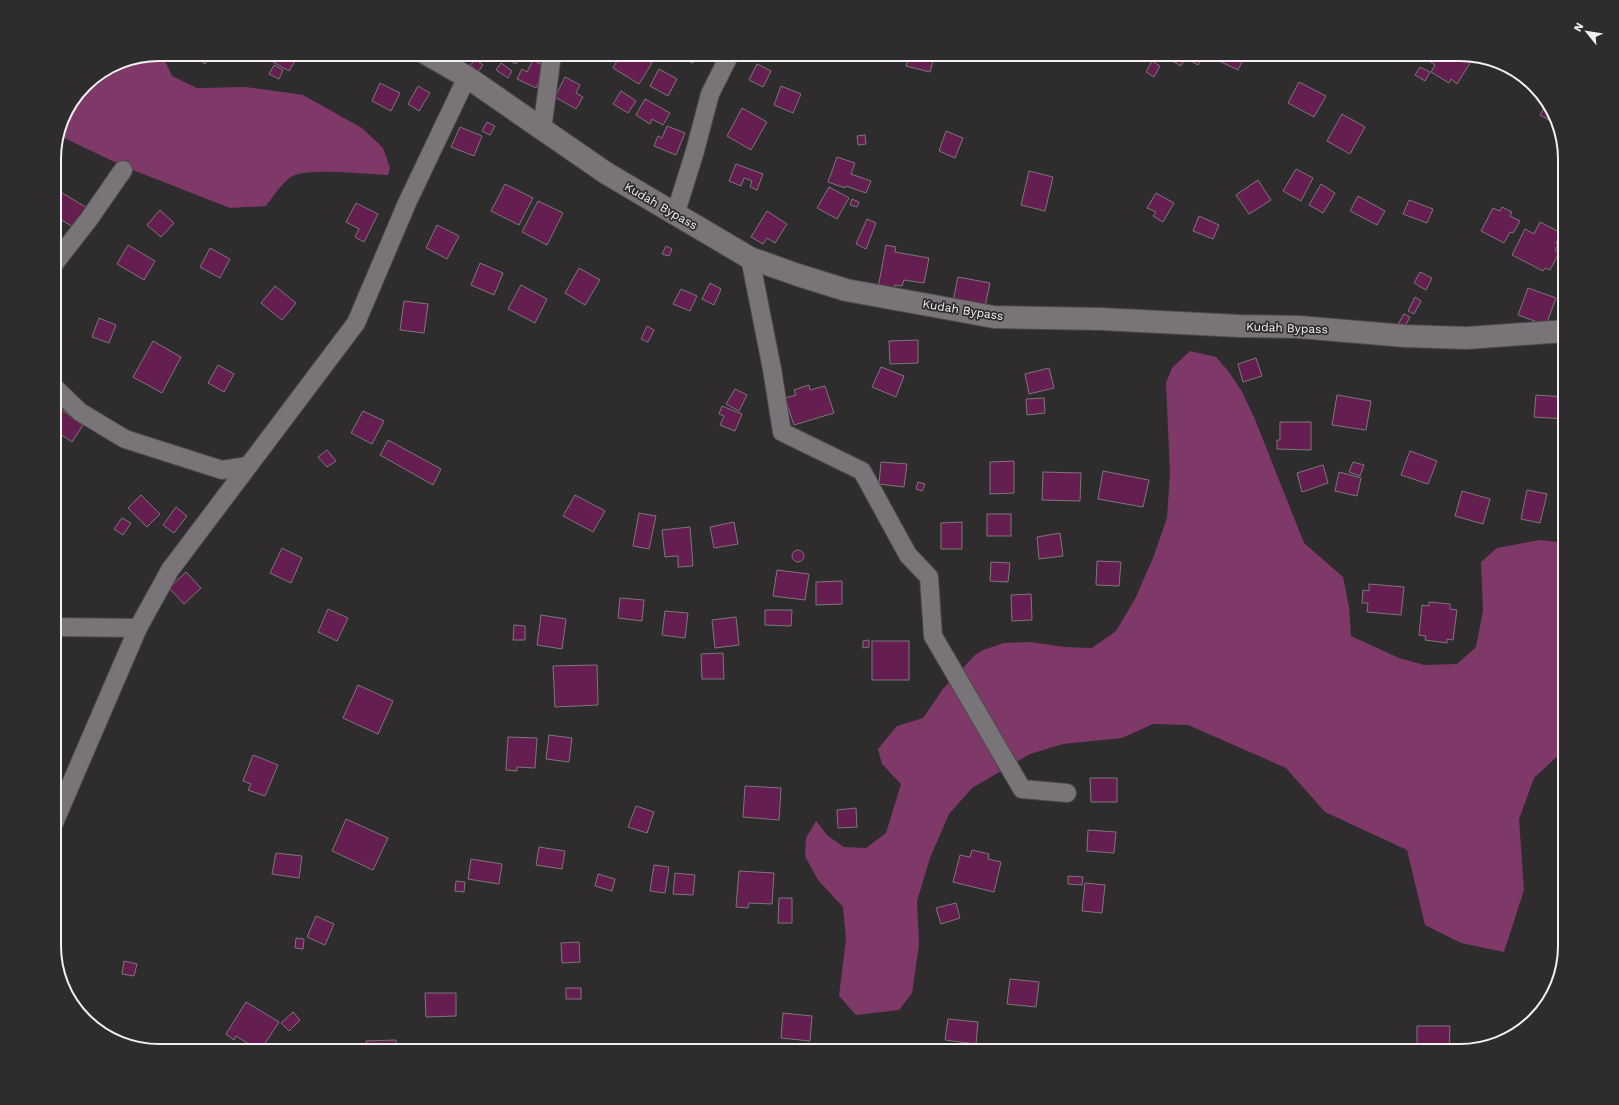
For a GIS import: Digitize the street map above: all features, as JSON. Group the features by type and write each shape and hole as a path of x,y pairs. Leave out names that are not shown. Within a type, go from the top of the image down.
{"street":[{"name":"Kudah Bypass","path":"439,61 467,77 606,173 750,258 846,290 994,318 1101,319 1240,326 1299,327 1404,336 1467,338 1558,332"},
{"path":"542,130 551,61"},
{"path":"675,214 695,151 710,94 726,61"},
{"path":"61,807 138,628 170,570 356,323 407,203 467,77"},
{"path":"61,255 89,219 123,170"},
{"path":"750,258 772,369 782,432 862,471 908,555 929,577 933,636 1022,790 1067,793"},
{"path":"61,394 80,412 125,439 222,470 248,466"},
{"path":"61,628 138,628"}],"shaded area":[{"path":"153,61 165,61 172,76 197,88 246,87 303,95 362,128 383,148 390,168 388,175 314,172 295,175 287,180 266,206 230,208 125,167 64,138 68,122 85,94 99,81 128,66"},
{"path":"1190,351 1216,357 1229,372 1241,390 1254,417 1304,543 1343,577 1349,607 1351,636 1399,658 1424,665 1457,664 1476,647 1483,611 1481,562 1497,548 1540,540 1558,542 1558,756 1534,778 1519,819 1524,890 1504,952 1461,943 1425,925 1407,850 1325,812 1286,768 1188,725 1153,724 1122,738 1063,744 1030,754 972,788 949,814 930,858 917,901 919,945 912,993 899,1010 856,1015 839,996 846,939 843,907 818,880 805,856 806,838 816,821 828,836 844,847 866,848 886,833 901,784 882,764 878,749 897,726 923,718 943,689 976,654 1004,643 1030,642 1065,647 1092,648 1116,631 1135,599 1153,558 1167,518 1170,473 1166,383 1172,368"}],"building":[{"path":"271,61 295,61 289,71"},
{"path":"474,61 478,61 483,65 478,72 470,66"},
{"path":"510,61 518,61 516,64"},
{"path":"532,61 546,67 536,88 517,79 522,69 527,72"},
{"path":"617,61 648,61 652,63 639,84 613,68"},
{"path":"907,61 933,61 930,72 906,66"},
{"path":"1152,61 1160,66 1154,77 1146,72"},
{"path":"1172,61 1184,61 1181,66"},
{"path":"1191,61 1200,61 1198,65"},
{"path":"1219,61 1242,61 1238,70"},
{"path":"1429,61 1471,62 1457,84 1451,79 1449,83 1431,72 1435,65"},
{"path":"501,63 512,71 508,78 496,70"},
{"path":"757,64 771,71 763,87 749,80"},
{"path":"274,65 283,70 279,79 269,74"},
{"path":"1420,67 1430,72 1425,81 1415,75"},
{"path":"659,69 677,79 668,96 650,86"},
{"path":"565,77 580,85 576,93 583,97 576,109 555,97"},
{"path":"1299,82 1326,96 1314,117 1288,103"},
{"path":"380,83 400,93 391,111 372,101"},
{"path":"418,86 430,93 419,111 408,104"},
{"path":"781,86 801,94 793,113 774,105"},
{"path":"621,91 636,101 628,113 613,104"},
{"path":"645,99 670,113 663,125 652,119 650,124 636,115"},
{"path":"742,108 767,122 751,150 727,136"},
{"path":"1544,108 1550,120 1540,115"},
{"path":"1342,114 1365,127 1350,154 1327,141"},
{"path":"487,122 495,126 490,135 482,131"},
{"path":"667,126 685,133 676,155 654,146 658,136 662,138"},
{"path":"460,127 482,136 474,156 451,147"},
{"path":"946,131 963,138 955,158 939,151"},
{"path":"865,135 866,144 858,145 857,136"},
{"path":"837,157 855,163 851,174 871,181 866,193 828,182"},
{"path":"736,164 763,174 757,190 750,187 752,181 744,178 741,186 729,181"},
{"path":"1296,169 1313,178 1301,201 1283,191"},
{"path":"1029,171 1053,177 1045,211 1021,205"},
{"path":"1258,180 1271,200 1249,214 1236,195"},
{"path":"505,184 533,198 519,225 491,211"},
{"path":"1321,184 1335,193 1323,213 1309,205"},
{"path":"829,187 849,198 837,219 817,208"},
{"path":"61,192 89,209 76,229 61,219"},
{"path":"1156,193 1174,203 1163,222 1153,216 1156,212 1147,208"},
{"path":"1358,196 1385,211 1377,225 1350,211"},
{"path":"852,199 859,202 857,207 850,205"},
{"path":"1409,200 1433,209 1427,223 1403,214"},
{"path":"538,201 563,213 547,245 522,232"},
{"path":"356,203 378,214 364,242 355,237 359,229 346,222"},
{"path":"1502,207 1512,212 1510,216 1520,221 1513,233 1510,232 1504,243 1481,231 1493,208 1500,211"},
{"path":"160,210 174,223 161,237 147,225"},
{"path":"767,211 787,224 775,243 767,238 763,244 751,237"},
{"path":"1199,216 1219,225 1213,239 1193,231"},
{"path":"867,219 876,223 866,249 856,244"},
{"path":"1540,222 1558,231 1558,239 1556,243 1558,244 1555,251 1558,252 1558,255 1550,270 1545,268 1543,271 1512,255 1525,229 1534,234"},
{"path":"437,225 459,236 447,259 426,248"},
{"path":"128,245 155,261 144,280 117,264"},
{"path":"886,245 896,247 895,252 929,258 924,283 904,280 902,286 895,285 893,291 878,288"},
{"path":"666,246 672,249 669,256 662,254"},
{"path":"210,248 230,259 220,278 200,267"},
{"path":"480,263 503,273 494,295 471,285"},
{"path":"579,268 600,280 585,305 565,293"},
{"path":"1420,272 1432,278 1426,290 1414,283"},
{"path":"958,277 990,283 984,311 952,305"},
{"path":"710,283 721,289 714,305 702,299"},
{"path":"521,285 547,299 535,323 508,309"},
{"path":"275,286 296,303 282,320 261,303"},
{"path":"1528,288 1556,298 1546,325 1518,315"},
{"path":"681,289 697,296 690,311 673,304"},
{"path":"1415,297 1421,301 1414,314 1408,311"},
{"path":"404,301 428,304 424,333 400,330"},
{"path":"1404,314 1410,317 1403,330 1397,326"},
{"path":"99,318 116,325 109,343 92,337"},
{"path":"647,326 654,330 648,342 641,339"},
{"path":"918,340 918,363 890,364 889,341"},
{"path":"153,341 181,357 162,393 133,377"},
{"path":"1256,358 1262,376 1243,382 1238,364"},
{"path":"218,365 234,374 224,392 208,383"},
{"path":"881,367 904,376 896,397 872,387"},
{"path":"1049,368 1054,388 1029,394 1025,374"},
{"path":"809,385 810,390 825,386 834,413 794,425 785,398 796,395 794,390"},
{"path":"735,389 747,395 739,411 726,404"},
{"path":"1337,395 1371,401 1366,430 1332,425"},
{"path":"1536,395 1558,397 1558,419 1534,417"},
{"path":"1044,398 1045,413 1027,415 1026,399"},
{"path":"722,406 742,414 735,431 720,425 724,416 719,414"},
{"path":"61,410 83,425 72,442 61,435"},
{"path":"363,411 384,421 372,444 351,433"},
{"path":"1280,422 1311,422 1311,450 1277,449 1277,440 1280,440"},
{"path":"388,440 441,469 433,485 380,455"},
{"path":"327,450 336,461 327,467 318,457"},
{"path":"1410,451 1437,461 1428,484 1401,475"},
{"path":"1014,461 1014,493 990,494 990,462"},
{"path":"881,462 907,464 904,487 879,484"},
{"path":"1353,462 1364,465 1360,476 1349,472"},
{"path":"1323,465 1328,483 1302,492 1297,473"},
{"path":"1103,471 1149,480 1143,507 1098,499"},
{"path":"1043,472 1081,473 1080,501 1042,500"},
{"path":"1339,472 1361,478 1357,496 1335,491"},
{"path":"918,482 925,484 922,491 916,489"},
{"path":"1527,490 1547,494 1540,523 1521,519"},
{"path":"1462,491 1490,499 1483,524 1455,516"},
{"path":"141,495 160,514 147,527 128,508"},
{"path":"575,495 605,511 593,532 563,516"},
{"path":"176,507 187,516 174,533 163,525"},
{"path":"639,513 656,516 649,549 633,546"},
{"path":"987,514 1011,514 1011,536 987,536"},
{"path":"122,518 131,523 123,535 114,529"},
{"path":"734,522 738,544 714,548 710,527"},
{"path":"962,522 962,549 941,549 941,523"},
{"path":"690,527 693,566 678,567 678,556 665,557 662,530"},
{"path":"1060,533 1063,556 1039,559 1037,537"},
{"path":"282,548 302,558 291,583 270,573"},
{"path":"796,550 800,550 804,556 800,562 796,562 792,558 792,554"},
{"path":"1097,561 1121,562 1119,586 1096,585"},
{"path":"991,562 1010,563 1008,582 990,581"},
{"path":"777,570 809,574 805,600 773,596"},
{"path":"186,572 201,588 184,604 169,588"},
{"path":"842,581 842,604 816,605 816,582"},
{"path":"1369,584 1404,587 1401,615 1367,612 1368,603 1362,603 1363,590 1369,591"},
{"path":"1031,594 1032,620 1012,621 1011,595"},
{"path":"620,598 644,600 642,621 618,618"},
{"path":"1429,602 1450,604 1450,609 1457,610 1453,640 1447,639 1447,643 1425,640 1426,636 1419,635 1422,605 1429,606"},
{"path":"328,609 348,618 337,641 318,632"},
{"path":"765,610 792,610 791,626 765,625"},
{"path":"665,611 688,613 685,638 662,635"},
{"path":"541,615 566,619 562,649 537,645"},
{"path":"736,617 739,645 715,648 712,620"},
{"path":"514,625 525,626 525,640 513,640"},
{"path":"869,640 869,647 863,648 863,641"},
{"path":"872,641 909,641 909,680 872,680"},
{"path":"723,653 724,679 702,679 701,654"},
{"path":"597,665 598,705 555,707 553,666"},
{"path":"358,685 393,701 378,734 343,718"},
{"path":"549,735 572,738 569,762 546,759"},
{"path":"508,737 537,738 535,768 517,767 517,771 506,770"},
{"path":"253,755 278,765 265,796 248,790 251,784 243,781"},
{"path":"1090,778 1117,778 1117,802 1091,802"},
{"path":"745,786 781,788 779,820 743,817"},
{"path":"636,806 654,812 647,833 628,827"},
{"path":"856,808 857,827 838,828 837,810"},
{"path":"346,819 388,838 373,870 332,851"},
{"path":"1088,830 1116,832 1114,853 1087,851"},
{"path":"539,847 565,851 562,869 536,865"},
{"path":"972,850 989,854 988,859 1001,862 994,892 953,882 960,855 970,857"},
{"path":"276,853 302,856 299,878 272,874"},
{"path":"471,859 502,864 499,884 468,879"},
{"path":"654,865 669,867 665,893 650,891"},
{"path":"739,871 774,873 772,904 749,903 748,908 736,907"},
{"path":"675,873 695,875 693,895 673,894"},
{"path":"598,874 615,879 612,891 595,886"},
{"path":"1068,876 1083,877 1082,885 1068,884"},
{"path":"456,881 465,882 464,892 455,891"},
{"path":"1085,883 1105,885 1102,913 1082,911"},
{"path":"779,898 792,898 792,923 778,923"},
{"path":"956,903 960,918 941,924 936,908"},
{"path":"316,916 334,924 325,945 307,937"},
{"path":"296,938 304,939 303,949 295,948"},
{"path":"579,942 580,962 562,963 561,943"},
{"path":"124,961 137,964 134,976 122,974"},
{"path":"1010,979 1039,982 1036,1007 1007,1004"},
{"path":"566,988 581,988 581,999 566,999"},
{"path":"425,993 456,993 456,1016 426,1017"},
{"path":"246,1002 279,1022 265,1044 249,1044 236,1036 234,1040 226,1034"},
{"path":"293,1012 300,1020 289,1031 281,1023"},
{"path":"783,1013 812,1016 810,1041 781,1038"},
{"path":"948,1019 978,1022 976,1044 945,1040"},
{"path":"1417,1026 1450,1026 1449,1044 1417,1044"},
{"path":"396,1040 396,1044 366,1044 366,1041"}]}
